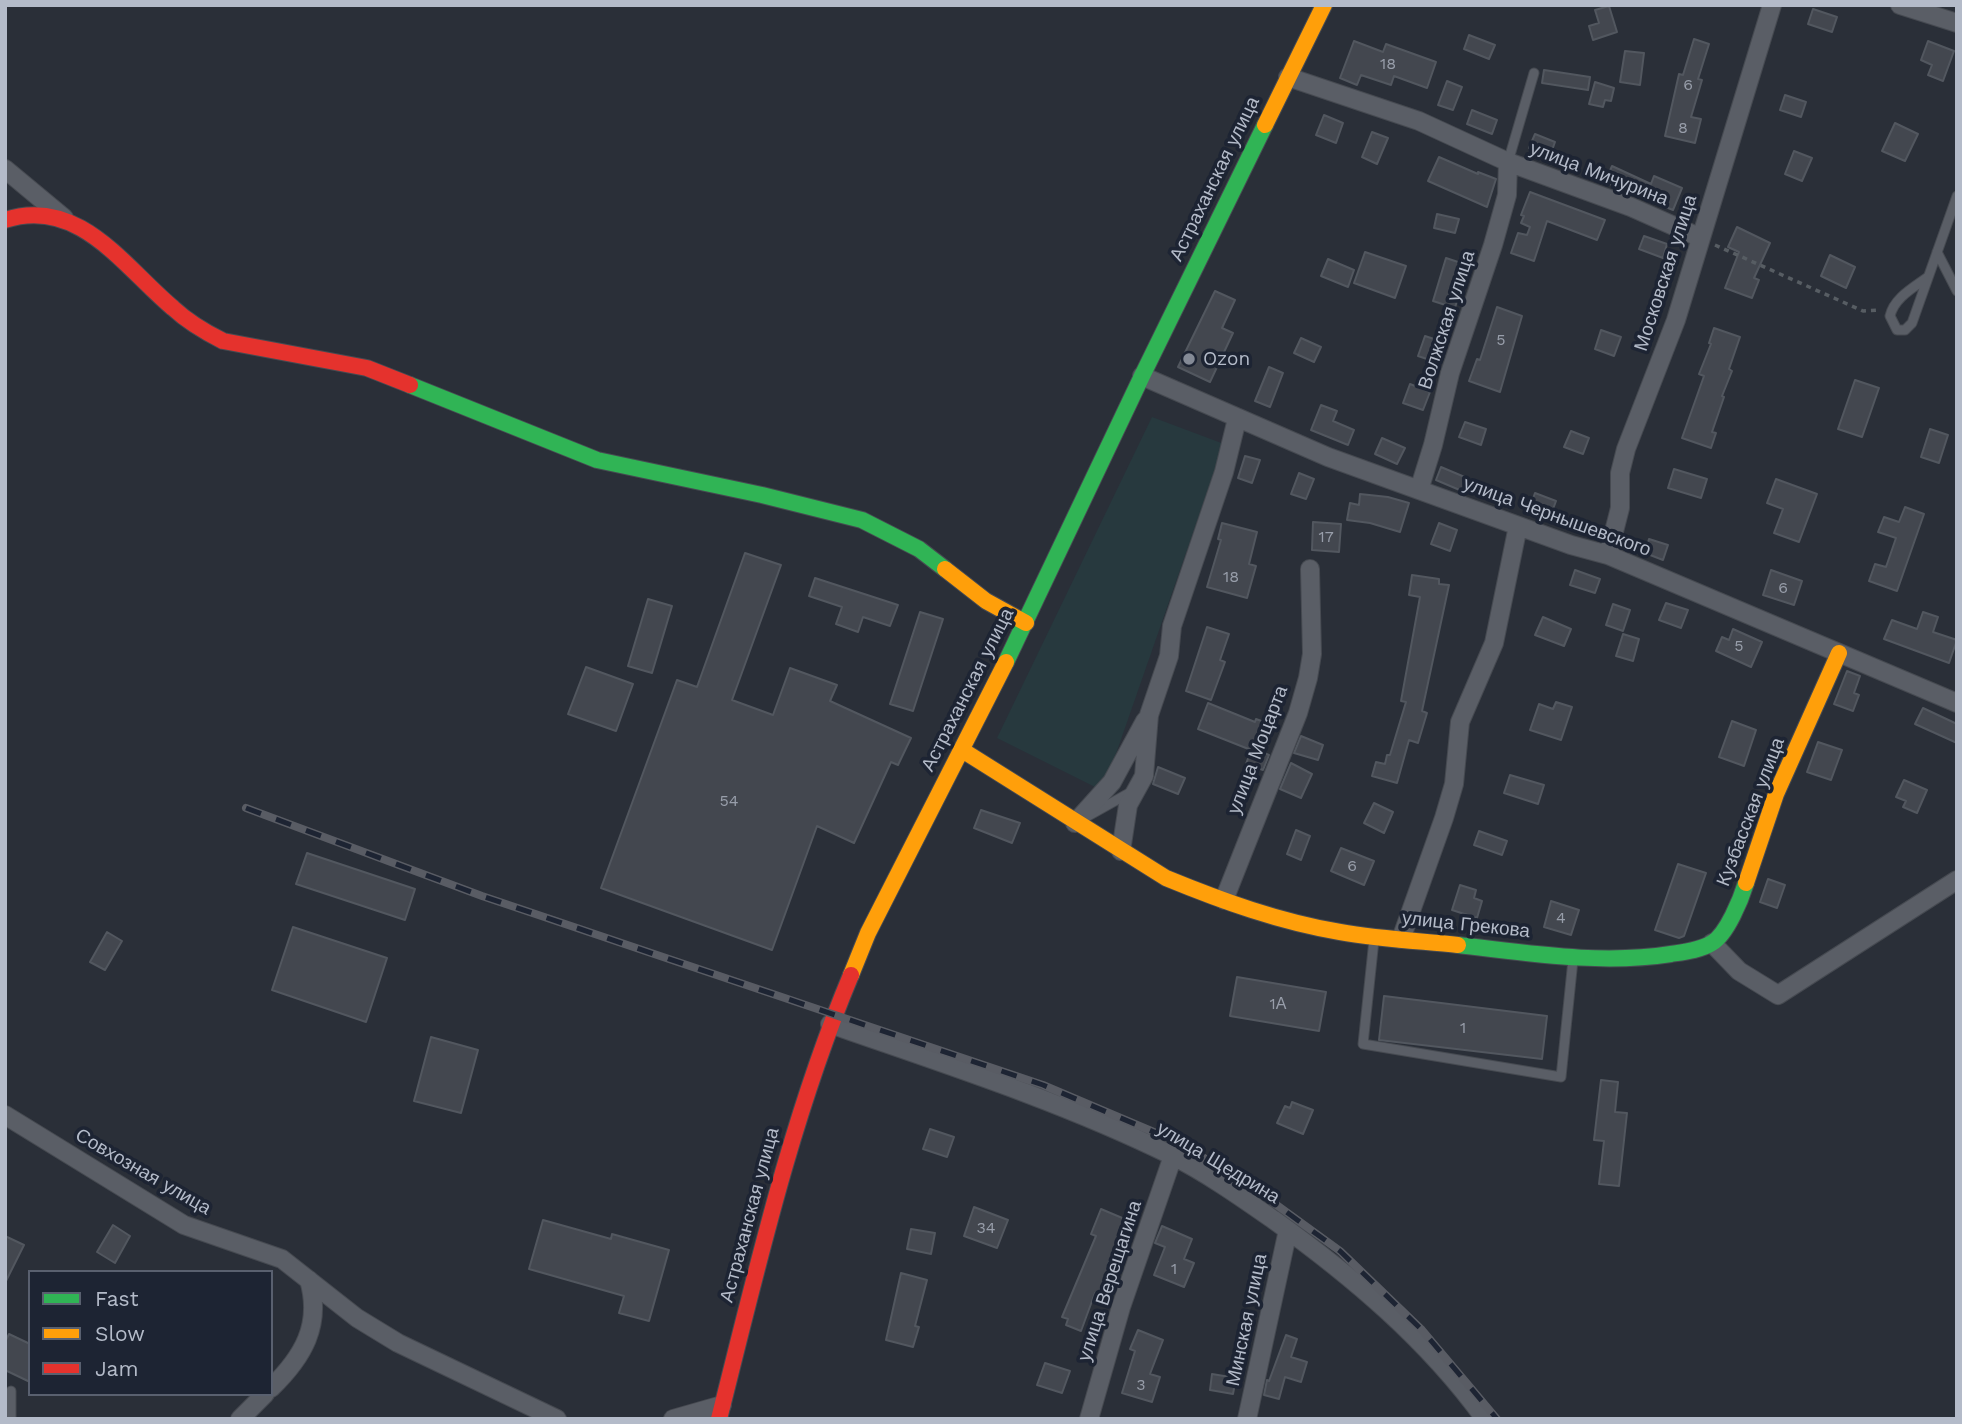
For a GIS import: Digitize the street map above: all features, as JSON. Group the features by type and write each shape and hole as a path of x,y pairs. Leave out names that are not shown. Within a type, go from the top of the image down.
{"street":[{"name":"Астраханская улица","path":"721,1412 771,1211 798,1117 830,1024 868,933 1026,623 1142,376 1324,5"},
{"name":"Московская улица","path":"1608,555 1620,508 1620,473 1626,449 1676,320 1772,5"},
{"path":"1900,5 1957,23"},
{"name":"улица Мичурина","path":"1288,77 1419,121 1508,162 1631,207 1701,238"},
{"name":"Волжская улица","path":"1419,490 1450,373 1493,246 1507,195 1508,162"},
{"path":"5,169 70,223"},
{"path":"5,220 25,214 51,216 96,237 184,318 204,333 223,341 367,368 597,460 762,495 862,520 919,549 986,601 1026,623"},
{"name":"улица Чернышевского","path":"1142,376 1328,457 1518,526 1608,555 1957,703"},
{"path":"1075,823 1112,782 1149,715 1169,656 1172,626 1224,472 1237,419"},
{"path":"1401,939 1451,795 1460,722 1494,643 1518,526"},
{"name":"улица Моцарта","path":"1224,900 1298,713 1308,678 1312,654 1310,569"},
{"name":"Кузбасская улица","path":"1712,943 1722,933 1741,898 1776,794 1839,653"},
{"path":"1121,851 1128,804 1144,776 1149,715"},
{"name":"улица Грекова","path":"962,750 1166,878 1224,900 1311,927 1374,938 1573,958 1644,958 1684,952 1712,943"},
{"path":"1712,943 1739,971 1778,995 1957,880"},
{"name":"улица Щедрина","path":"830,1024 1013,1088 1101,1123 1173,1156 1288,1230 1360,1286 1451,1375 1485,1419"},
{"name":"Совхозная улица","path":"5,1115 184,1225 282,1259 357,1318 398,1343 557,1419"},
{"name":"улица Верещагина","path":"1088,1419 1121,1307 1173,1156"},
{"name":"Минская улица","path":"1247,1419 1288,1230"},
{"path":"273,1386 288,1372 303,1349 309,1332 314,1298 309,1280"},
{"path":"240,1419 263,1396"},
{"path":"673,1419 721,1412"}],"lane":[{"path":"1508,162 1534,72"},
{"path":"1928,277 1899,299 1892,308 1890,316 1897,330 1905,330 1912,323 1957,196"},
{"path":"1937,252 1957,291"},
{"path":"1075,823 1135,789"},
{"path":"1374,938 1363,1044 1561,1077 1573,958"},
{"path":"10,1391 11,1419"}],"path":[{"path":"1701,238 1733,255 1863,311 1892,308"}],"shaded area":[{"path":"1152,417 1224,444 1103,791 997,738"}],"building":[{"path":"1609,6 1617,32 1593,40 1589,26 1599,23 1595,10"},
{"path":"1813,9 1837,17 1832,32 1808,24"},
{"path":"1469,35 1495,45 1489,59 1464,49"},
{"path":"1694,39 1709,44 1698,79 1702,80 1691,117 1701,119 1695,143 1665,136 1679,74 1683,75"},
{"path":"1354,41 1383,52 1386,44 1436,62 1427,88 1394,76 1391,85 1361,75 1357,85 1340,78"},
{"path":"1928,41 1954,51 1943,81 1928,75 1932,65 1921,60"},
{"path":"1625,51 1644,53 1640,85 1620,82"},
{"path":"1544,70 1590,77 1588,90 1542,83"},
{"path":"1447,81 1462,87 1453,110 1438,105"},
{"path":"1595,82 1614,88 1611,101 1605,100 1603,107 1589,104"},
{"path":"1785,95 1806,102 1801,117 1780,110"},
{"path":"1472,110 1497,120 1492,134 1467,124"},
{"path":"1324,115 1343,123 1336,143 1316,135"},
{"path":"1895,123 1918,134 1905,161 1882,151"},
{"path":"1372,132 1388,138 1377,164 1362,157"},
{"path":"1535,134 1555,142 1550,156 1529,148"},
{"path":"1794,151 1812,158 1802,181 1785,174"},
{"path":"1439,157 1496,179 1487,207 1428,181"},
{"path":"1612,166 1651,184 1654,176 1682,188 1673,210 1605,182"},
{"path":"1530,192 1605,220 1597,240 1547,221 1534,261 1511,253 1518,233 1527,235 1530,227 1521,223 1524,216 1521,215"},
{"path":"1437,214 1459,219 1455,233 1434,228"},
{"path":"1737,227 1770,243 1754,278 1759,280 1752,298 1725,288 1739,252 1728,247"},
{"path":"1644,236 1667,244 1663,258 1639,249"},
{"path":"1365,252 1406,266 1395,298 1354,283"},
{"path":"1830,255 1855,267 1846,288 1821,276"},
{"path":"1446,258 1467,265 1455,308 1433,301"},
{"path":"1328,259 1354,270 1348,287 1321,276"},
{"path":"1215,291 1235,300 1222,328 1233,333 1210,382 1178,367"},
{"path":"1497,307 1522,316 1500,392 1469,381 1477,359 1480,360"},
{"path":"1714,328 1740,337 1712,432 1716,433 1711,448 1682,438 1704,376 1699,374 1711,344 1709,343"},
{"path":"1601,330 1621,337 1614,356 1595,349"},
{"path":"1425,336 1446,343 1439,363 1418,356"},
{"path":"1301,338 1321,347 1314,362 1294,353"},
{"path":"1269,367 1283,373 1270,407 1255,401"},
{"path":"1855,380 1879,388 1862,437 1838,429"},
{"path":"1410,384 1430,392 1423,410 1403,403"},
{"path":"1321,405 1337,411 1333,421 1354,430 1348,445 1311,430"},
{"path":"1465,422 1486,429 1481,445 1459,437"},
{"path":"1930,429 1948,435 1939,463 1921,457"},
{"path":"1571,431 1589,438 1583,454 1564,447"},
{"path":"1382,438 1405,448 1397,464 1375,454"},
{"path":"1245,456 1260,460 1252,483 1238,478"},
{"path":"1441,467 1467,478 1462,491 1436,480"},
{"path":"1674,469 1707,479 1701,498 1668,488"},
{"path":"1299,473 1314,479 1306,499 1291,494"},
{"path":"1776,479 1817,494 1799,542 1774,533 1783,509 1767,503"},
{"path":"1535,493 1556,501 1549,520 1528,512"},
{"path":"1360,494 1388,497 1409,503 1400,532 1370,523 1347,520 1350,503 1359,505"},
{"path":"1905,507 1924,514 1897,591 1869,581 1875,564 1886,567 1896,538 1878,532 1884,517 1899,522"},
{"path":"1313,522 1341,524 1339,552 1312,550"},
{"path":"1222,523 1257,532 1249,564 1256,566 1247,598 1207,587 1221,540 1218,539"},
{"path":"1439,523 1457,530 1450,551 1431,544"},
{"path":"1649,539 1668,545 1663,560 1645,553"},
{"path":"745,553 781,565 732,700 773,715 790,668 837,685 830,701 911,738 898,765 891,762 854,843 817,826 772,950 601,888 677,680 697,687"},
{"path":"1575,570 1600,579 1595,593 1570,585"},
{"path":"1771,570 1802,581 1794,605 1763,595"},
{"path":"1412,575 1439,579 1439,584 1449,585 1422,711 1427,713 1418,743 1409,740 1397,783 1372,776 1376,762 1385,764 1387,755 1390,755 1406,702 1401,701 1420,597 1409,595"},
{"path":"815,578 898,605 890,626 863,617 858,632 836,624 842,607 809,596"},
{"path":"648,599 672,606 652,673 628,666"},
{"path":"1666,603 1688,610 1681,628 1659,620"},
{"path":"1613,604 1630,610 1623,631 1606,625"},
{"path":"920,612 943,619 913,711 890,704"},
{"path":"1923,612 1938,617 1933,632 1957,640 1949,663 1884,639 1892,620 1917,629"},
{"path":"1543,617 1571,629 1564,646 1535,635"},
{"path":"1207,627 1229,634 1220,660 1225,662 1211,700 1186,691"},
{"path":"1733,629 1762,642 1751,667 1716,651 1722,637 1729,640"},
{"path":"1623,634 1639,639 1633,661 1616,656"},
{"path":"586,667 633,684 616,731 568,714"},
{"path":"1847,671 1860,676 1854,693 1859,695 1853,711 1834,704"},
{"path":"1556,702 1572,707 1561,740 1530,730 1539,704 1553,709"},
{"path":"1208,703 1255,722 1256,719 1275,726 1264,753 1269,755 1263,770 1246,764 1251,750 1198,729"},
{"path":"1923,708 1957,724 1957,743 1915,724"},
{"path":"1732,721 1756,730 1744,766 1719,757"},
{"path":"1301,736 1323,745 1318,760 1294,753"},
{"path":"1818,742 1842,750 1831,780 1807,772"},
{"path":"1291,763 1312,774 1301,798 1280,789"},
{"path":"1158,767 1185,778 1178,794 1153,784"},
{"path":"1510,775 1544,785 1538,804 1504,793"},
{"path":"1904,780 1927,790 1917,813 1903,807 1906,801 1896,797"},
{"path":"1374,803 1393,812 1384,833 1364,823"},
{"path":"981,810 1020,823 1012,843 974,828"},
{"path":"1296,830 1310,836 1301,860 1287,854"},
{"path":"1479,831 1507,841 1502,855 1474,845"},
{"path":"1341,848 1374,861 1364,885 1331,871"},
{"path":"307,853 415,889 405,920 296,884"},
{"path":"1678,864 1706,873 1684,936 1679,938 1655,930"},
{"path":"1768,879 1785,885 1777,908 1760,902"},
{"path":"1460,885 1476,890 1474,898 1482,901 1477,918 1452,910"},
{"path":"1551,901 1579,910 1571,935 1544,927"},
{"path":"293,927 387,958 366,1022 272,990"},
{"path":"107,932 122,941 105,970 90,962"},
{"path":"1237,977 1326,992 1319,1031 1230,1016"},
{"path":"1384,996 1547,1016 1542,1059 1379,1040"},
{"path":"431,1037 478,1050 461,1113 414,1101"},
{"path":"1601,1080 1618,1082 1615,1112 1627,1113 1619,1186 1599,1184 1604,1141 1594,1140"},
{"path":"1292,1102 1313,1110 1303,1134 1277,1123 1285,1106 1290,1108"},
{"path":"930,1129 954,1137 947,1157 923,1149"},
{"path":"974,1207 1008,1220 997,1248 964,1236"},
{"path":"1101,1209 1127,1220 1107,1267 1110,1268 1098,1294 1095,1293 1081,1331 1066,1325 1068,1319 1062,1317 1096,1236 1091,1234"},
{"path":"543,1220 611,1239 612,1234 669,1250 649,1321 619,1313 624,1296 529,1269"},
{"path":"113,1225 130,1236 115,1263 97,1252"},
{"path":"1162,1226 1192,1239 1184,1259 1194,1263 1184,1287 1154,1275 1165,1247 1155,1243"},
{"path":"911,1229 935,1233 931,1254 907,1249"},
{"path":"5,1236 24,1245 5,1283"},
{"path":"901,1273 927,1280 915,1326 919,1327 913,1347 886,1340"},
{"path":"1138,1330 1163,1340 1150,1374 1160,1377 1152,1402 1122,1393 1135,1351 1130,1349"},
{"path":"9,1334 28,1343 28,1381 5,1370 5,1342"},
{"path":"1286,1335 1297,1339 1291,1357 1307,1362 1301,1382 1285,1377 1279,1399 1264,1395 1267,1380 1269,1381"},
{"path":"1045,1363 1070,1371 1062,1393 1037,1385"},
{"path":"1212,1374 1236,1378 1233,1394 1210,1390"}],"railway":[{"path":"246,808 482,896 1043,1085 1175,1141 1245,1182 1340,1251 1422,1330 1497,1419"}],"traffic: fast":[{"path":"1006,662 1265,125"},
{"path":"410,385 597,460 762,495 862,520 919,549 945,569"},
{"path":"1458,945 1591,958 1644,957 1692,950 1712,943 1723,932 1746,883"}],"traffic: slow":[{"path":"1265,125 1324,5"},
{"path":"945,569 986,601 1026,623"},
{"path":"1746,883 1776,794 1839,653"},
{"path":"851,975 868,933 1006,662"},
{"path":"962,750 1166,878 1187,887 1252,910 1318,928 1458,945"}],"traffic: jam":[{"path":"5,220 31,215 56,218 78,226 118,256 185,318 223,341 367,368 410,385"},
{"path":"719,1419 793,1139 810,1084 851,975"}],"place":[{"name":"Ozon","path":"1189,359"}]}
